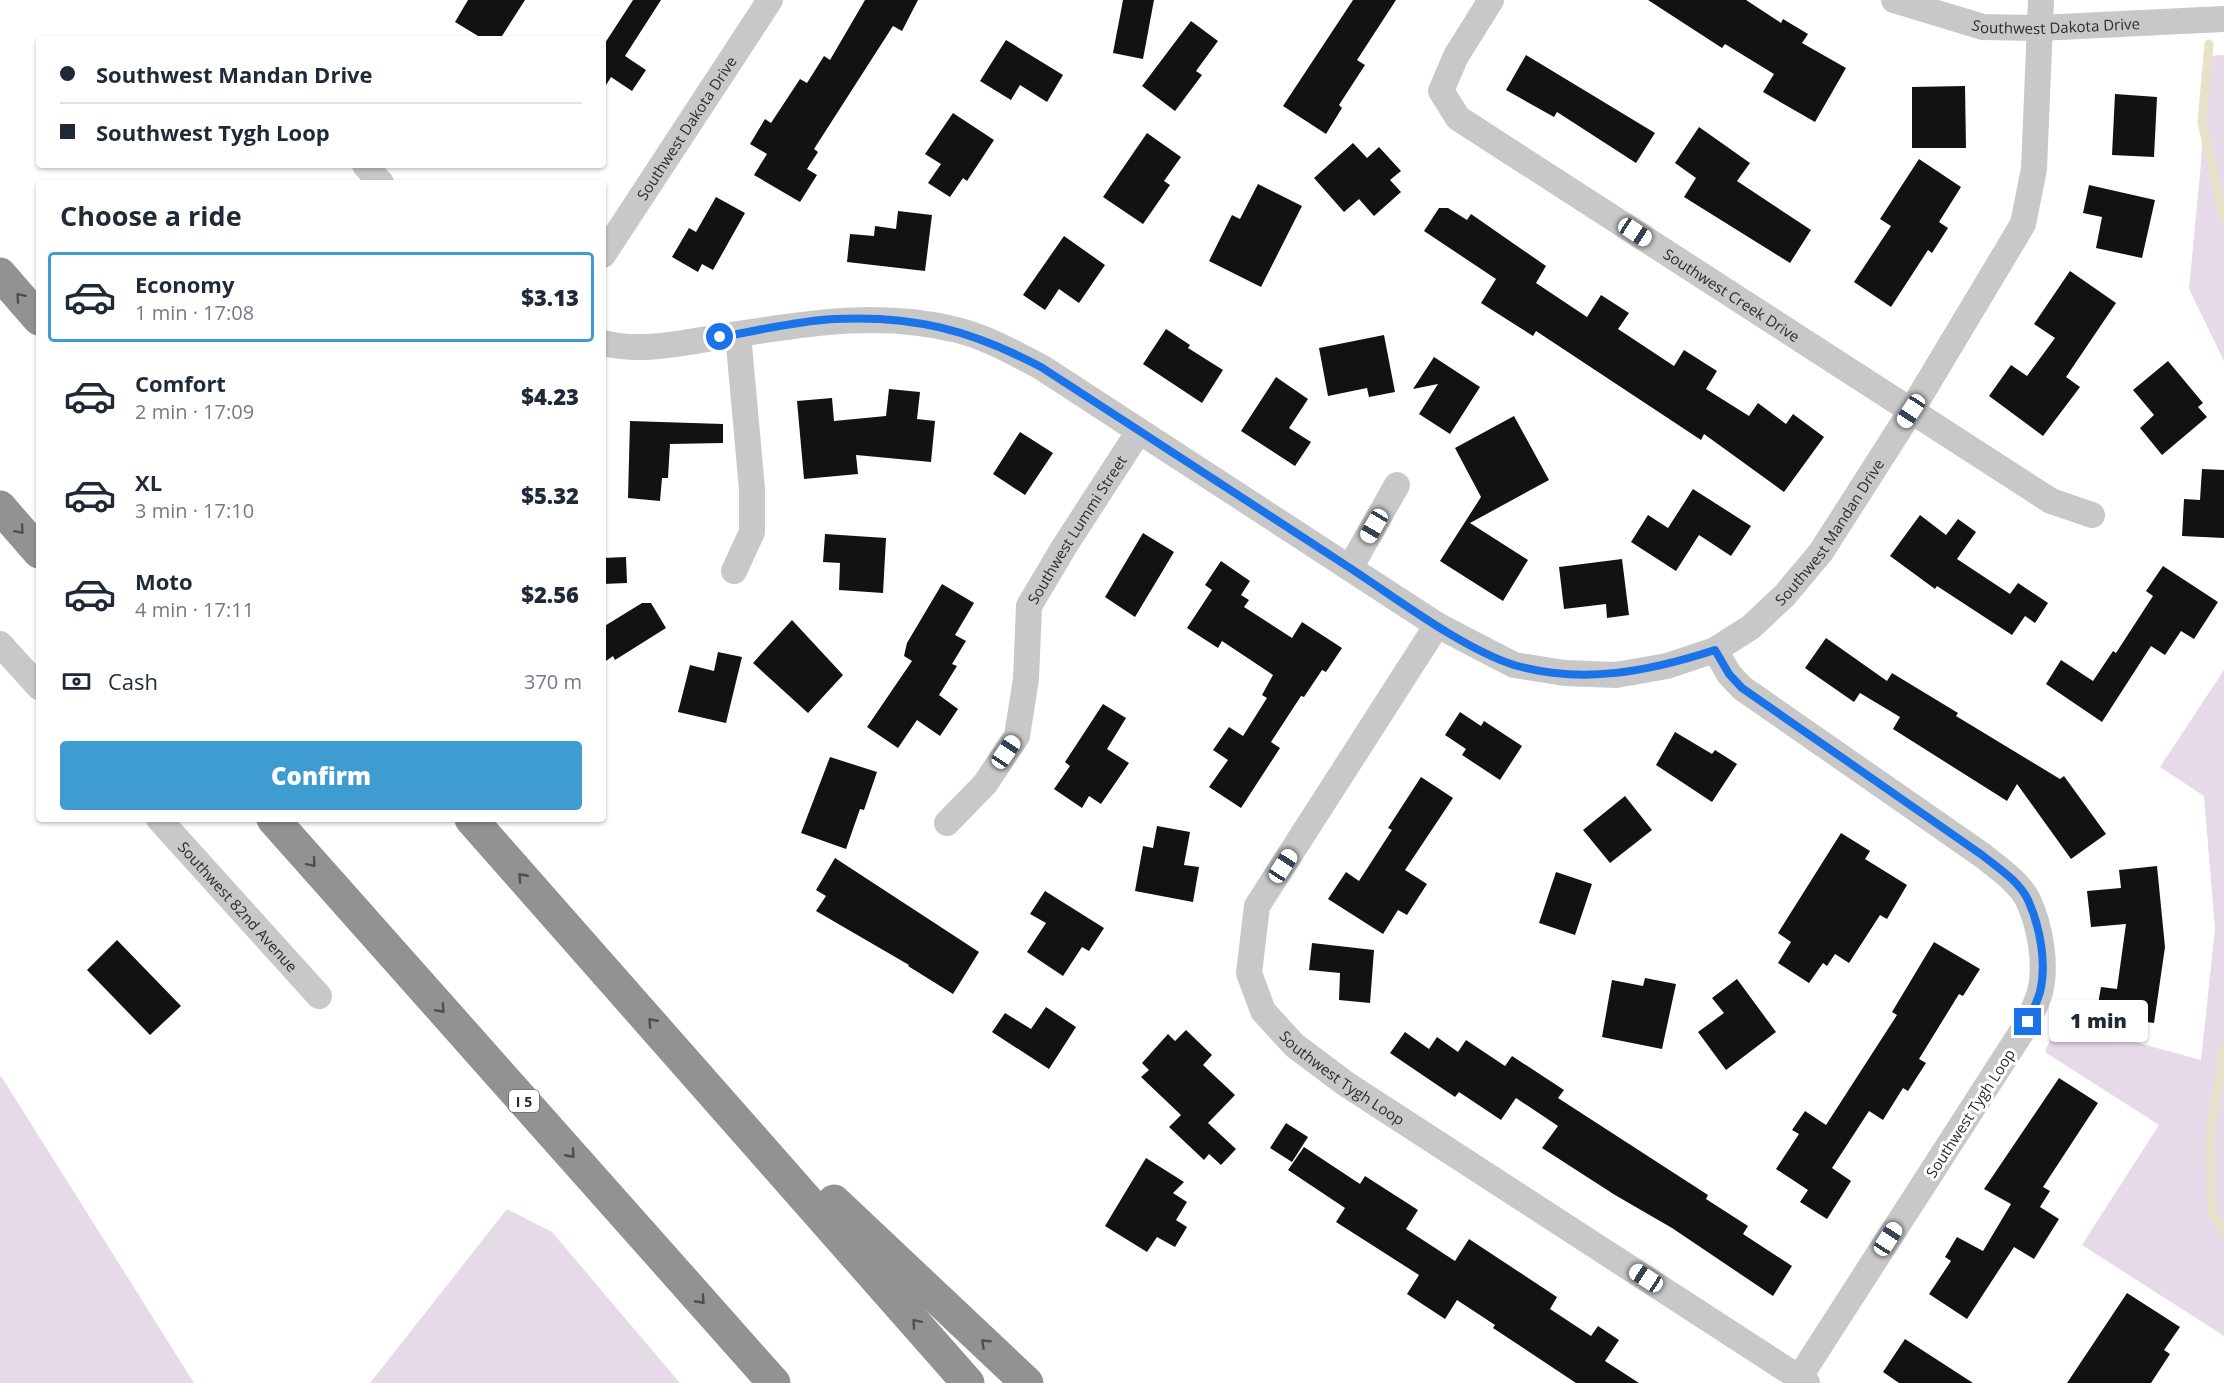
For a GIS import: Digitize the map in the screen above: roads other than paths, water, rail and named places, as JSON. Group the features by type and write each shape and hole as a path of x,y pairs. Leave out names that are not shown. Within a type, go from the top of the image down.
{"highway":[{"path":"0,274 36,316"},
{"path":"0,507 36,549"},
{"name":"I 5","path":"276,822 774,1383"},
{"path":"474,822 968,1383"},
{"path":"691,1066 1027,1383"}],"street":[{"name":"Southwest Dakota Drive","path":"606,250 770,0"},
{"name":"Southwest Creek Drive","path":"1491,0 1456,56 1441,91 1458,117 2051,501 2092,515"},
{"name":"Southwest Dakota Drive","path":"1894,0 1983,27 2040,28 2224,19"},
{"name":"Southwest Mandan Drive","path":"606,344 619,347 666,345 833,319 914,322 958,330 1003,347 1041,367 1437,625 1514,664 1564,673 1616,675 1667,666 1715,650 1751,627 1785,595 1821,552 1911,411 2023,224 2034,169 2041,0"},
{"path":"368,168 378,180"},
{"path":"734,571 752,532 752,489 738,334"},
{"name":"Southwest Lummi Street","path":"947,823 985,784 1017,736 1026,679 1029,606 1139,431"},
{"path":"1350,568 1397,485"},
{"name":"Southwest Tygh Loop","path":"1437,625 1257,906 1249,973 1263,1011 1294,1045 1346,1084 1803,1380 2028,1022 2040,990 2042,960 2038,932 2027,899 2009,876 1742,688 1729,674 1715,650"},
{"path":"0,644 36,684"},
{"name":"Southwest 82nd Avenue","path":"162,822 319,996"}],"waterway":[{"path":"2209,44 2202,122 2224,219"},
{"path":"2224,1048 2210,1136 2212,1213 2224,1232"}]}
